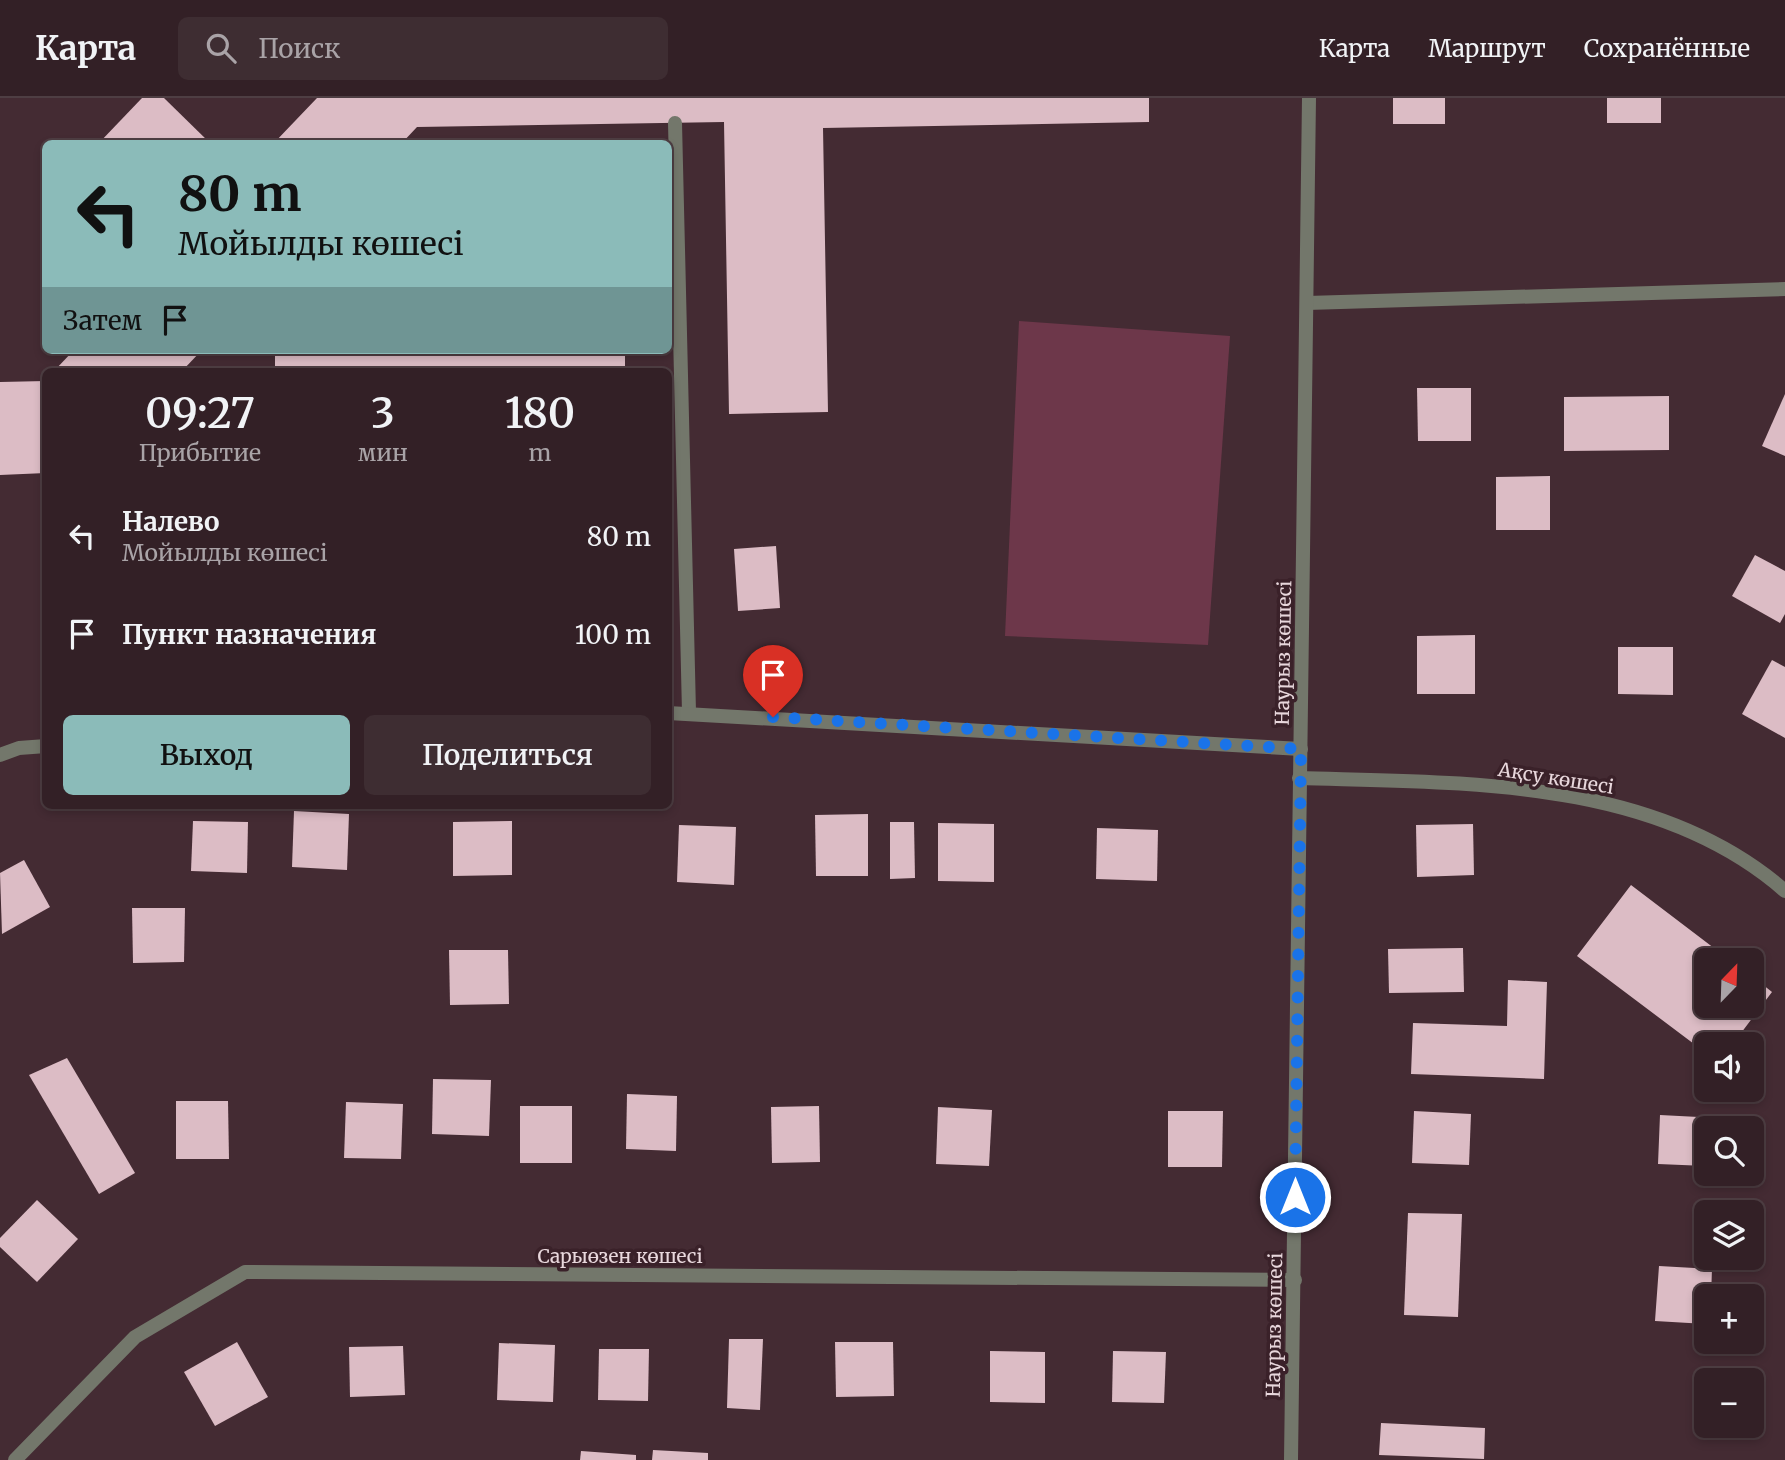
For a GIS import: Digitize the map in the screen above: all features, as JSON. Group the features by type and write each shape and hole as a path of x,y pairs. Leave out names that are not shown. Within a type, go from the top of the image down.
{"street":[{"name":"Наурыз көшесі","path":"1292,1460 1308,98"},
{"path":"675,123 689,712"},
{"path":"1307,303 1785,289"},
{"path":"672,713 1301,749"},
{"path":"0,755 19,748 42,746"},
{"name":"Ақсу көшесі","path":"1299,778 1452,782 1591,800 1681,825 1757,867 1785,891"},
{"name":"Сарыөзен көшесі","path":"15,1460 135,1337 244,1272 1295,1280"}],"shaded area":[{"path":"1019,321 1230,336 1208,645 1005,636"}],"building":[{"path":"142,98 164,98 207,140 102,140"},
{"path":"317,98 1149,98 1149,122 823,128 828,412 729,414 724,122 417,127 405,140 277,140"},
{"path":"1393,98 1445,98 1445,124 1393,124"},
{"path":"1607,98 1661,98 1661,123 1607,123"},
{"path":"70,354 198,354 185,368 57,368"},
{"path":"275,354 625,354 625,368 275,368"},
{"path":"42,381 42,473 0,475 0,382"},
{"path":"1417,388 1471,388 1471,441 1418,441"},
{"path":"1785,394 1785,456 1762,446"},
{"path":"1669,396 1669,450 1564,451 1564,397"},
{"path":"1550,476 1550,530 1496,530 1496,477"},
{"path":"776,546 780,608 738,611 734,549"},
{"path":"1755,555 1785,571 1785,614 1780,623 1732,596"},
{"path":"1475,635 1475,694 1417,694 1417,636"},
{"path":"1618,647 1673,647 1673,695 1618,694"},
{"path":"1772,660 1785,667 1785,738 1742,714"},
{"path":"294,811 349,814 347,870 292,867"},
{"path":"868,814 868,876 816,876 815,815"},
{"path":"193,821 248,822 247,873 191,871"},
{"path":"512,821 512,875 453,876 453,822"},
{"path":"890,822 914,822 915,878 890,879"},
{"path":"938,823 994,824 994,882 938,881"},
{"path":"1473,824 1474,875 1417,877 1416,825"},
{"path":"679,825 736,827 734,885 677,882"},
{"path":"1097,828 1158,830 1157,881 1096,879"},
{"path":"24,860 50,907 2,934 0,873"},
{"path":"1631,885 1714,948 1694,948 1694,1018 1752,1018 1742,1032 1694,1032 1694,1044 1577,956"},
{"path":"132,908 185,908 184,962 133,963"},
{"path":"1463,948 1464,992 1389,993 1388,949"},
{"path":"449,950 508,950 509,1004 450,1005"},
{"path":"1508,980 1547,982 1544,1079 1411,1074 1413,1023 1507,1026"},
{"path":"1764,986 1772,992 1764,1003"},
{"path":"67,1058 135,1173 99,1194 29,1075"},
{"path":"433,1079 491,1080 489,1136 432,1134"},
{"path":"627,1094 677,1096 676,1151 626,1149"},
{"path":"176,1101 228,1101 229,1159 176,1159"},
{"path":"346,1102 403,1104 401,1159 344,1158"},
{"path":"520,1106 572,1106 572,1163 520,1163"},
{"path":"819,1106 820,1162 772,1163 771,1107"},
{"path":"938,1107 992,1110 989,1166 936,1164"},
{"path":"1168,1111 1223,1111 1222,1167 1168,1167"},
{"path":"1414,1111 1471,1114 1469,1165 1412,1163"},
{"path":"1660,1115 1694,1117 1694,1166 1658,1164"},
{"path":"37,1200 78,1239 37,1282 0,1247 0,1238"},
{"path":"1408,1213 1462,1214 1458,1317 1404,1315"},
{"path":"1659,1266 1712,1270 1711,1284 1694,1284 1694,1323 1655,1321"},
{"path":"729,1339 763,1339 760,1410 727,1408"},
{"path":"237,1342 268,1397 215,1426 184,1372"},
{"path":"835,1342 893,1342 894,1396 836,1397"},
{"path":"499,1343 555,1345 553,1402 497,1400"},
{"path":"403,1346 405,1395 350,1397 349,1347"},
{"path":"599,1349 649,1349 648,1401 598,1400"},
{"path":"990,1351 1045,1352 1045,1403 990,1402"},
{"path":"1113,1351 1166,1352 1164,1403 1112,1402"},
{"path":"1381,1423 1485,1428 1484,1459 1379,1455"},
{"path":"653,1450 708,1453 708,1460 652,1460"},
{"path":"581,1451 636,1455 636,1460 580,1460"}],"route":[{"path":"773,717 1301,749 1295,1197"}]}
